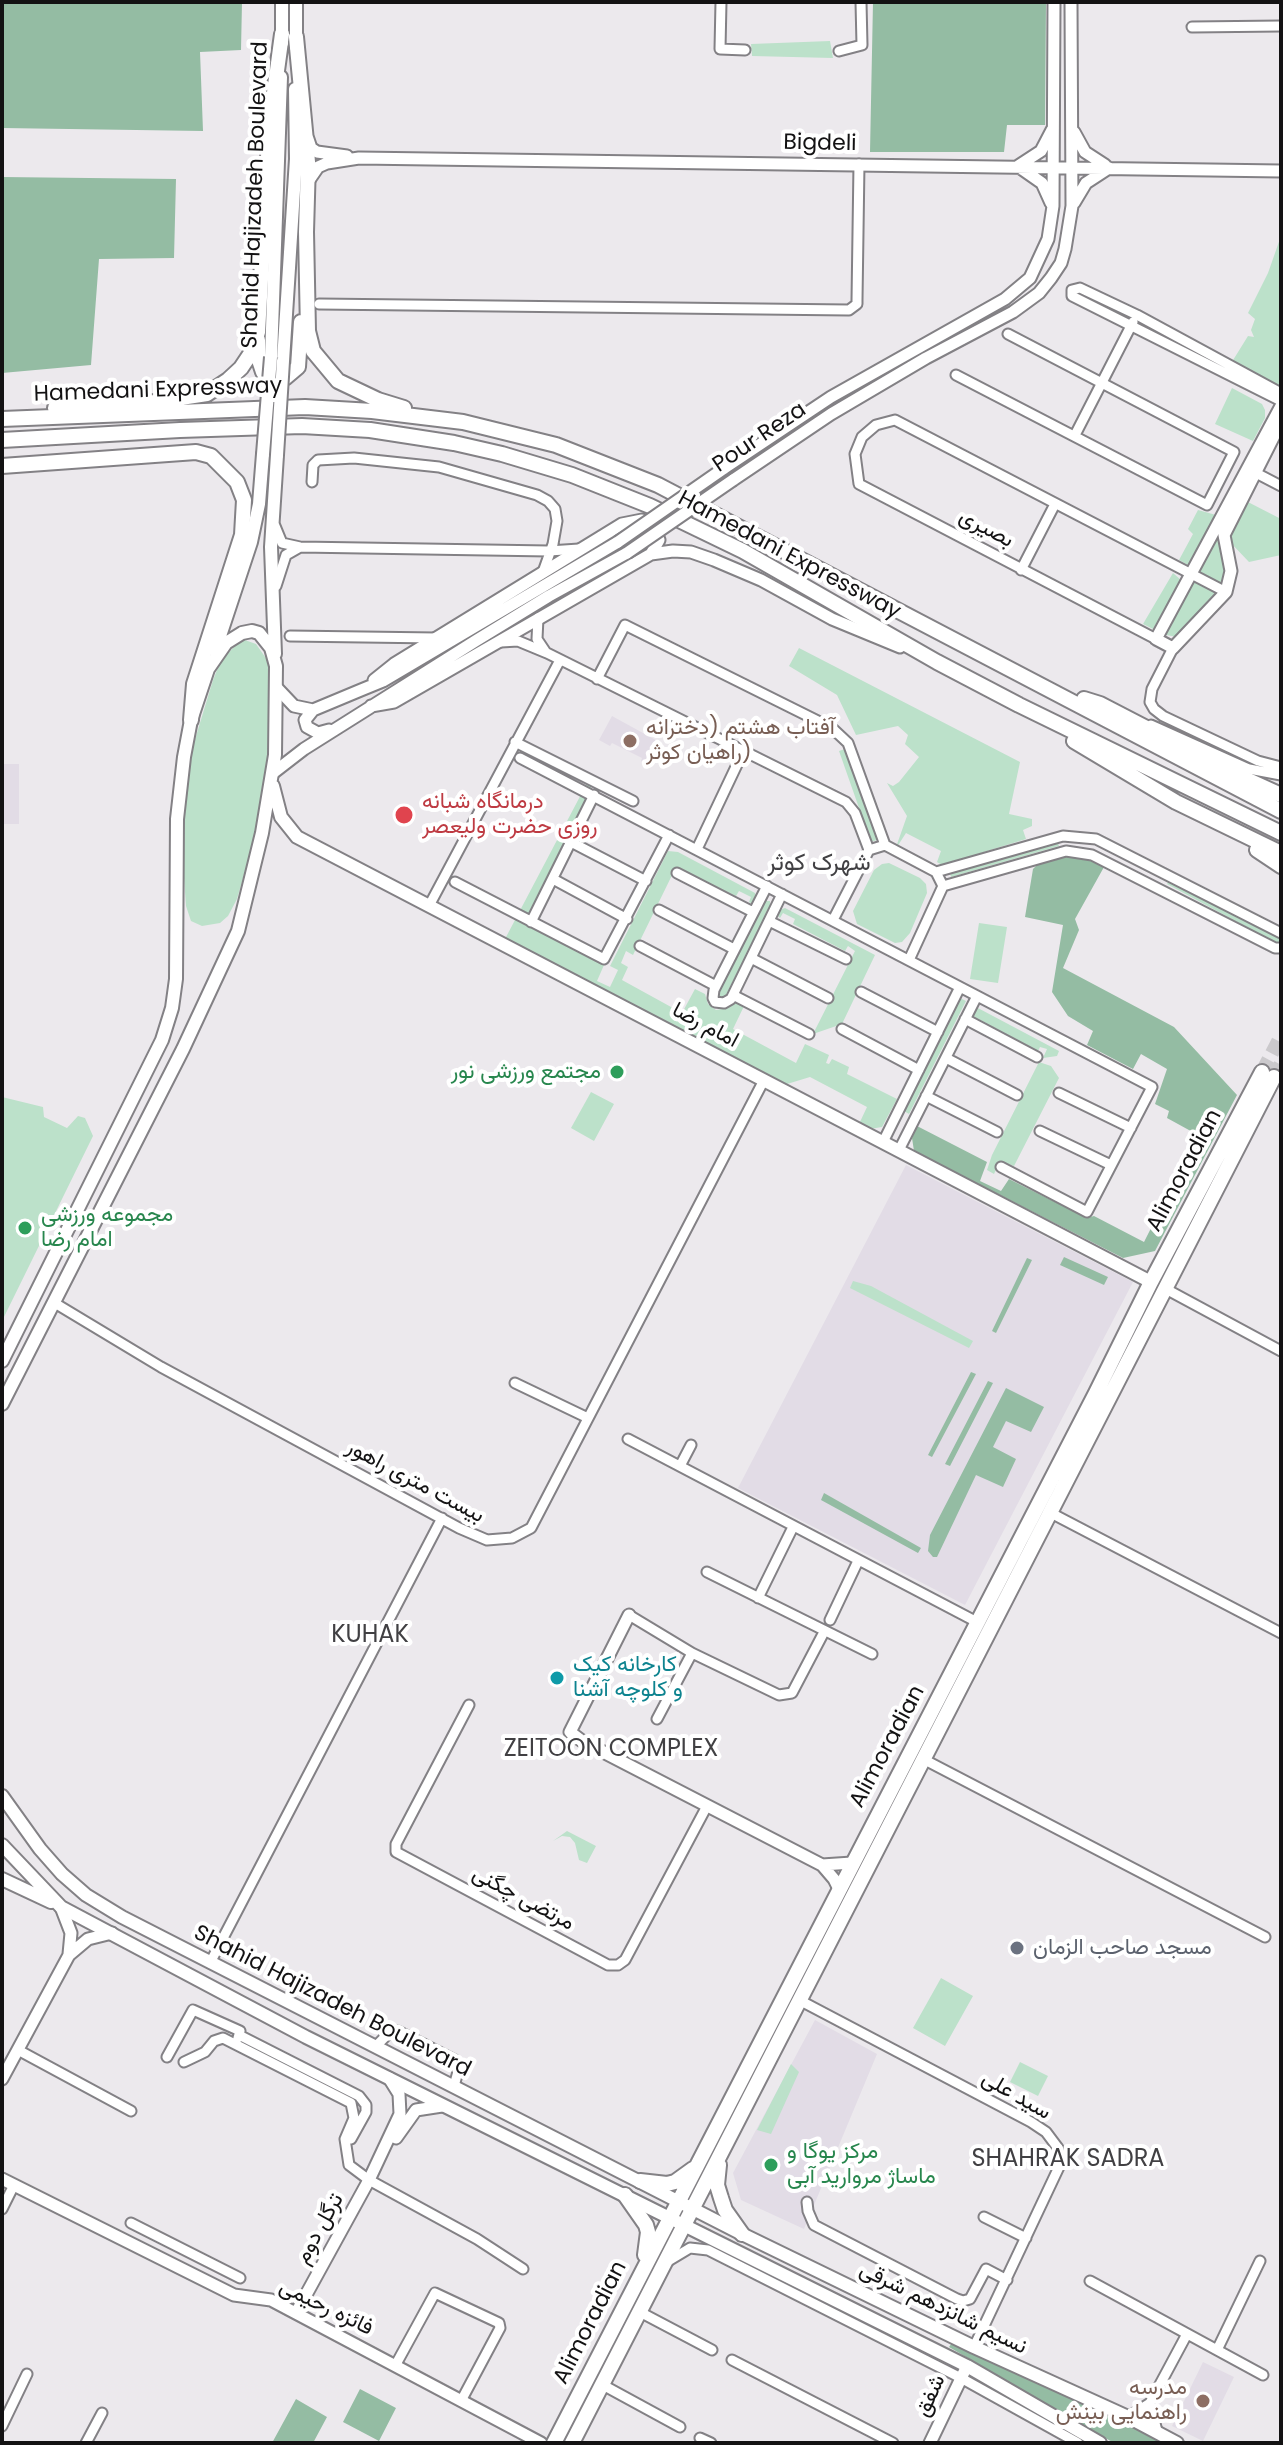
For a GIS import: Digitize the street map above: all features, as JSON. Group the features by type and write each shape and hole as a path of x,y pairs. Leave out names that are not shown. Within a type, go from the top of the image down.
{"main road":[{"name":"Shahid Hajizadeh Boulevard","path":"282,2 289,35"},
{"name":"Shahid Hajizadeh Boulevard","path":"272,775 276,666 271,547 277,455 281,135 289,35 296,2"},
{"path":"289,35 305,128 306,232 298,367 293,374 277,378 263,372 258,357 258,332 270,122 289,35"},
{"path":"306,232 308,331 313,351 322,366 338,381 378,400 463,422"},
{"path":"2,411 154,402 207,394 241,368 251,353 258,332"},
{"name":"Shahid Hajizadeh Boulevard","path":"38,1286 162,1040 172,1008 176,979 177,819 184,757 191,720 251,542 259,504 277,359"},
{"name":"Hamedani Expressway","path":"2,419 305,407 463,422 556,445 658,485 1281,811"},
{"name":"Hamedani Expressway","path":"2,440 302,426 370,430 454,443 572,475 650,506 743,551 937,662 1019,705 1281,833"},
{"path":"2,466 196,452 211,456 237,482 244,500 242,535 194,684 191,720"},
{"path":"208,669 234,636 252,631 266,640 276,666"},
{"path":"1042,684 1100,704 1281,795"},
{"path":"1019,705 1079,744 1203,815 1281,866"},
{"path":"2,1404 228,956 246,903 272,775"},
{"name":"امام رضا","path":"272,775 281,817 297,837 1158,1285"},
{"path":"1239,776 1281,787"},
{"path":"1203,815 1281,853"},
{"name":"Alimoradian","path":"554,2443 977,1622 1268,1074"},
{"name":"Alimoradian","path":"572,2443 1049,1512 1158,1285"},
{"path":"2,1345 38,1286"},
{"path":"2,1361 38,1286"},
{"name":"Shahid Hajizadeh Boulevard","path":"2,1796 40,1849 86,1895 122,1917 694,2207"},
{"name":"Shahid Hajizadeh Boulevard","path":"2,1845 61,1907 306,2037 684,2225"},
{"path":"2,1879 61,1907"},
{"path":"385,2076 390,2067 389,2053"},
{"path":"719,2158 717,2185 725,2210 742,2234"},
{"path":"640,2181 675,2182 700,2164"},
{"path":"625,2195 642,2216 648,2232 640,2273"},
{"name":"نسیم شانزدهم شرقی","path":"694,2207 742,2234 1177,2443"},
{"name":"نسیم شانزدهم شرقی","path":"684,2225 1100,2443"},
{"path":"755,2260 753,2248 763,2244"}],"street":[{"path":"721,2 720,49 745,50"},
{"path":"839,51 862,45 861,2"},
{"name":"Pour Reza","path":"313,710 383,681 618,542 831,397 1005,299 1030,278 1048,239 1053,206 1054,2"},
{"name":"Pour Reza","path":"272,775 371,706 549,596 627,553 831,414 926,358 1013,312 1039,293 1061,263 1072,206 1071,2"},
{"path":"1192,27 1281,26"},
{"path":"1053,127 1041,151 1018,166 1042,183 1053,206"},
{"path":"305,128 311,148 317,152 359,158"},
{"path":"1072,129 1085,152 1109,167 1086,183 1072,206"},
{"path":"307,184 318,167 359,158"},
{"name":"Bigdeli","path":"359,158 1281,171"},
{"path":"319,304 849,310 857,304 859,164"},
{"path":"1156,639 1281,404 1134,320 1080,288 1072,290 1072,296 1134,320 1281,393"},
{"path":"1075,435 1134,320"},
{"path":"956,375 1207,505 1234,452 1008,334"},
{"name":"بصیری","path":"1055,504 895,420 876,425 857,445 855,465 859,484 1173,648"},
{"path":"1281,422 1224,535 1231,578 1226,592 1173,648 1150,695 1154,709 1163,716 1258,761 1281,767"},
{"path":"312,482 313,465 318,460 354,458 439,467 537,495 555,509 557,521 543,572"},
{"path":"1256,473 1281,486"},
{"path":"1021,570 1055,504 1226,592"},
{"path":"274,514 275,529 282,543 300,547 549,551 582,548"},
{"path":"361,690 394,664 622,524 642,520 654,528 659,540 651,554"},
{"path":"273,603 281,563 286,555 300,547"},
{"path":"371,706 394,702 651,554 673,551 691,552 714,560 761,580 832,619 937,662"},
{"path":"538,618 537,639 547,653"},
{"path":"597,679 625,625 832,728 848,743 885,845 936,872 943,886"},
{"path":"290,636 436,638"},
{"path":"493,644 518,641 547,653 846,802 855,813 869,850"},
{"path":"430,904 560,660"},
{"path":"276,687 294,706 313,710 305,720 312,731 318,733 336,728"},
{"path":"1136,722 1159,727 1249,769 1281,775"},
{"path":"515,742 633,801"},
{"path":"697,849 743,752"},
{"path":"520,758 1152,1087 1087,1212 1001,1167"},
{"path":"531,922 594,795"},
{"path":"455,882 604,959 669,835"},
{"path":"936,872 1063,836 1096,839 1281,933"},
{"path":"571,842 646,881"},
{"path":"833,920 869,850 885,845"},
{"path":"909,960 943,886 1066,851 1092,855 1275,948 1281,948"},
{"path":"1144,882 1152,868"},
{"path":"677,873 753,912"},
{"path":"553,879 627,919"},
{"path":"767,886 716,986 713,994 715,1002 728,1002 733,995 782,894"},
{"path":"659,910 734,949"},
{"path":"769,921 846,959"},
{"path":"640,946 716,986"},
{"path":"751,958 828,998"},
{"path":"883,1142 960,987"},
{"path":"861,992 938,1032"},
{"path":"733,995 809,1034"},
{"path":"899,1150 977,996"},
{"path":"965,1019 1037,1057"},
{"path":"842,1029 919,1070"},
{"path":"946,1058 1017,1095"},
{"name":"بیست متری راهور","path":"53,1302 161,1367 442,1518 487,1540 512,1538 531,1528 764,1080"},
{"path":"1059,1093 1131,1128"},
{"path":"926,1096 997,1132"},
{"path":"1040,1131 1111,1165"},
{"path":"1158,1285 1281,1351"},
{"path":"515,1383 588,1418"},
{"path":"628,1439 977,1622"},
{"path":"680,1466 691,1445"},
{"path":"1049,1512 1281,1633"},
{"path":"210,1963 442,1518"},
{"path":"758,1598 793,1527"},
{"path":"830,1620 858,1561"},
{"path":"707,1572 872,1654"},
{"path":"824,1632 792,1693 779,1695 692,1653 629,1615 570,1732 822,1865 839,1889"},
{"path":"657,1719 692,1653"},
{"name":"مرتضی چگنی","path":"469,1705 396,1844 396,1852 608,1965 618,1965 625,1960 707,1806"},
{"path":"923,1759 1265,1937"},
{"path":"822,1865 852,1863"},
{"path":"61,1907 71,1933 69,1955"},
{"path":"2,2079 69,1955 88,1939 112,1933"},
{"name":"سید علی","path":"801,2001 1046,2132 1058,2148 1059,2167 974,2347"},
{"path":"167,2057 193,2010 240,2031 237,2040"},
{"path":"376,2046 389,2033 398,2031 455,2060 459,2068 454,2086"},
{"path":"184,2062 205,2052 218,2038 237,2040 359,2096 366,2105 366,2112 348,2145 349,2165 369,2180 477,2239 523,2269"},
{"path":"18,2050 131,2111"},
{"name":"ترگل دوم","path":"296,2313 378,2164 400,2114 399,2094 385,2076"},
{"name":"ترگل دوم","path":"378,2164 410,2115 424,2107 442,2106"},
{"name":"فائزه رحیمی","path":"2,2179 234,2295 271,2300 541,2443"},
{"path":"2,2209 14,2185"},
{"path":"807,2202 814,2225 957,2299 970,2299 986,2269 1007,2280"},
{"path":"984,2217 1026,2238"},
{"path":"131,2223 240,2278"},
{"path":"664,2264 685,2250 696,2247 708,2250 964,2372 1078,2443"},
{"path":"197,2278 206,2261"},
{"path":"1217,2350 1260,2261"},
{"path":"1090,2281 1263,2375"},
{"path":"395,2366 435,2293 499,2323 500,2328 461,2401"},
{"path":"638,2311 712,2350"},
{"path":"1128,2417 1150,2403 1187,2334"},
{"path":"732,2360 893,2443"},
{"name":"شفق","path":"930,2443 964,2372"},
{"path":"2,2426 27,2374"},
{"path":"601,2384 680,2427"},
{"path":"1150,2403 1157,2431"},
{"path":"86,2443 102,2413"},
{"path":"700,2438 711,2443"}],"shaded area":[{"name":"آفتاب هشتم (دخترانه راهیان کوثر)","path":"612,716 663,744 651,767 641,761 642,758 599,740"},
{"path":"2,764 19,764 19,824 2,824"},
{"path":"906,1165 1133,1282 965,1605 738,1488"},
{"path":"815,2020 877,2054 804,2229 741,2200 733,2173"},
{"name":"مدرسه راهنمایی بینش","path":"1203,2362 1234,2377 1203,2441 1172,2426"}],"green space":[{"path":"2,2 242,2 241,50 200,52 203,131 2,128"},
{"path":"873,2 1046,2 1045,125 1007,125 1004,152 870,152"},
{"path":"830,41 833,58 752,56 751,44"},
{"path":"2,177 176,179 174,258 99,259 91,365 2,373"},
{"path":"1281,236 1279,386 1269,385 1230,365 1248,336 1254,337 1251,330 1255,319 1248,313 1268,273"},
{"path":"1232,388 1262,404 1265,410 1265,418 1253,441 1215,424"},
{"path":"1246,501 1281,519 1281,555 1249,562 1228,540"},
{"path":"1198,510 1216,515 1188,565 1179,560 1193,534 1188,529"},
{"path":"1228,521 1224,579 1223,583 1219,583 1203,577 1199,565 1208,546"},
{"path":"1173,573 1181,580 1153,629 1143,624"},
{"path":"1194,582 1214,592 1215,598 1177,637 1161,634 1189,583"},
{"path":"242,639 256,644 270,664 272,690 268,752 255,836 237,899 228,916 220,923 202,926 191,921 186,906 183,864 185,805 193,746 221,660"},
{"path":"799,648 1020,762 1009,814 1032,819 1032,826 1023,830 1026,839 942,865 937,862 941,851 906,833 895,850 907,816 887,783 893,786 899,782 919,757 905,744 908,735 898,726 856,735 837,695 789,666"},
{"path":"845,749 877,840 871,842 839,751"},
{"path":"591,784 529,913 522,919 523,923 604,965 597,981 610,987 618,970 610,966 668,851 678,852 755,893 757,899 752,904 749,902 751,897 739,891 736,896 676,867 633,955 626,951 621,963 628,967 622,980 682,1013 695,989 705,994 708,1004 716,1010 728,1008 738,1000 745,1004 733,1029 796,1063 805,1044 829,1055 826,1063 829,1064 832,1059 849,1067 847,1074 897,1099 882,1127 870,1129 859,1124 867,1107 810,1077 787,1084 505,939 586,785"},
{"path":"1057,841 1059,846 951,877 950,873"},
{"path":"1072,854 1102,863 1104,867 1075,919 1079,930 1063,968 1174,1027 1237,1095 1155,1251 1123,1258 914,1151 912,1138 917,1126 987,1162 980,1181 1001,1191 1009,1179 1087,1218 1094,1216 1144,1242 1198,1135 1167,1118 1169,1111 1155,1104 1167,1069 1141,1054 1133,1069 1087,1045 1093,1031 1068,1016 1052,992 1063,925 1025,917 1033,869"},
{"path":"889,863 920,878 926,884 927,893 910,933 902,942 895,943 857,924 853,911 874,870"},
{"path":"1170,879 1281,939 1278,944 1167,884"},
{"path":"765,901 770,901 770,907 725,997 721,999 717,995"},
{"path":"785,908 875,955 842,1024 813,1034 855,951 848,946 845,951 793,924 795,919 783,913 780,918 780,910"},
{"path":"979,923 1007,927 998,983 970,979"},
{"path":"960,998 966,1001 909,1114 904,1111"},
{"path":"976,1007 1059,1051 1057,1056 1043,1058 1047,1049 1040,1047 1038,1051 971,1015"},
{"path":"1039,1062 1051,1066 1059,1078 1014,1166 1000,1161 994,1174 987,1170 992,1155"},
{"path":"591,1092 614,1104 594,1141 571,1128"},
{"name":"مجموعه ورزشی امام رضا","path":"2,1097 43,1107 44,1117 67,1128 78,1116 85,1118 93,1136 2,1321"},
{"path":"1064,1257 1108,1277 1104,1285 1060,1265"},
{"path":"1027,1258 1032,1260 996,1333 992,1331"},
{"path":"853,1281 871,1286 973,1341 969,1348 850,1288"},
{"path":"971,1372 976,1374 932,1457 928,1455"},
{"path":"988,1381 993,1383 950,1466 945,1464"},
{"path":"1006,1388 1044,1407 1031,1432 1006,1421 993,1447 1016,1459 1003,1487 976,1475 937,1557 933,1557 928,1551 930,1535"},
{"path":"824,1493 921,1548 918,1553 821,1500"},
{"path":"567,1831 596,1846 587,1863 579,1860 575,1843 570,1837 562,1836 553,1841"},
{"path":"941,1978 973,1996 945,2046 913,2028"},
{"path":"1020,2062 1048,2076 1038,2096 1010,2082"},
{"path":"791,2064 799,2072 771,2134 757,2130"},
{"path":"952,2343 1114,2417 1163,2443 1114,2443 949,2347"},
{"path":"360,2389 396,2408 379,2441 343,2422"},
{"path":"296,2399 327,2417 313,2443 272,2443"}],"tunnel":[{"path":"1262,1072 1281,1036"},
{"path":"1274,1077 1281,1064"}],"place":[{"name":"آفتاب هشتم (دخترانه راهیان کوثر)","path":"630,741"},
{"name":"درمانگاه شبانه روزی حضرت ولیعصر","path":"404,815"},
{"name":"مجتمع ورزشی نور","path":"617,1072"},
{"name":"مجموعه ورزشی امام رضا","path":"25,1228"},
{"name":"کارخانه کیک و کلوچه آشنا","path":"557,1678"},
{"name":"مسجد صاحب الزمان","path":"1017,1948"},
{"name":"مرکز یوگا و ماساژ مروارید آبی","path":"771,2165"},
{"name":"مدرسه راهنمایی بینش","path":"1203,2401"}],"district":[{"name":"شهرک کوثر","path":"819,864"},
{"name":"KUHAK","path":"370,1636"},
{"name":"ZEITOON COMPLEX","path":"611,1750"},
{"name":"SHAHRAK SADRA","path":"1068,2160"}]}
